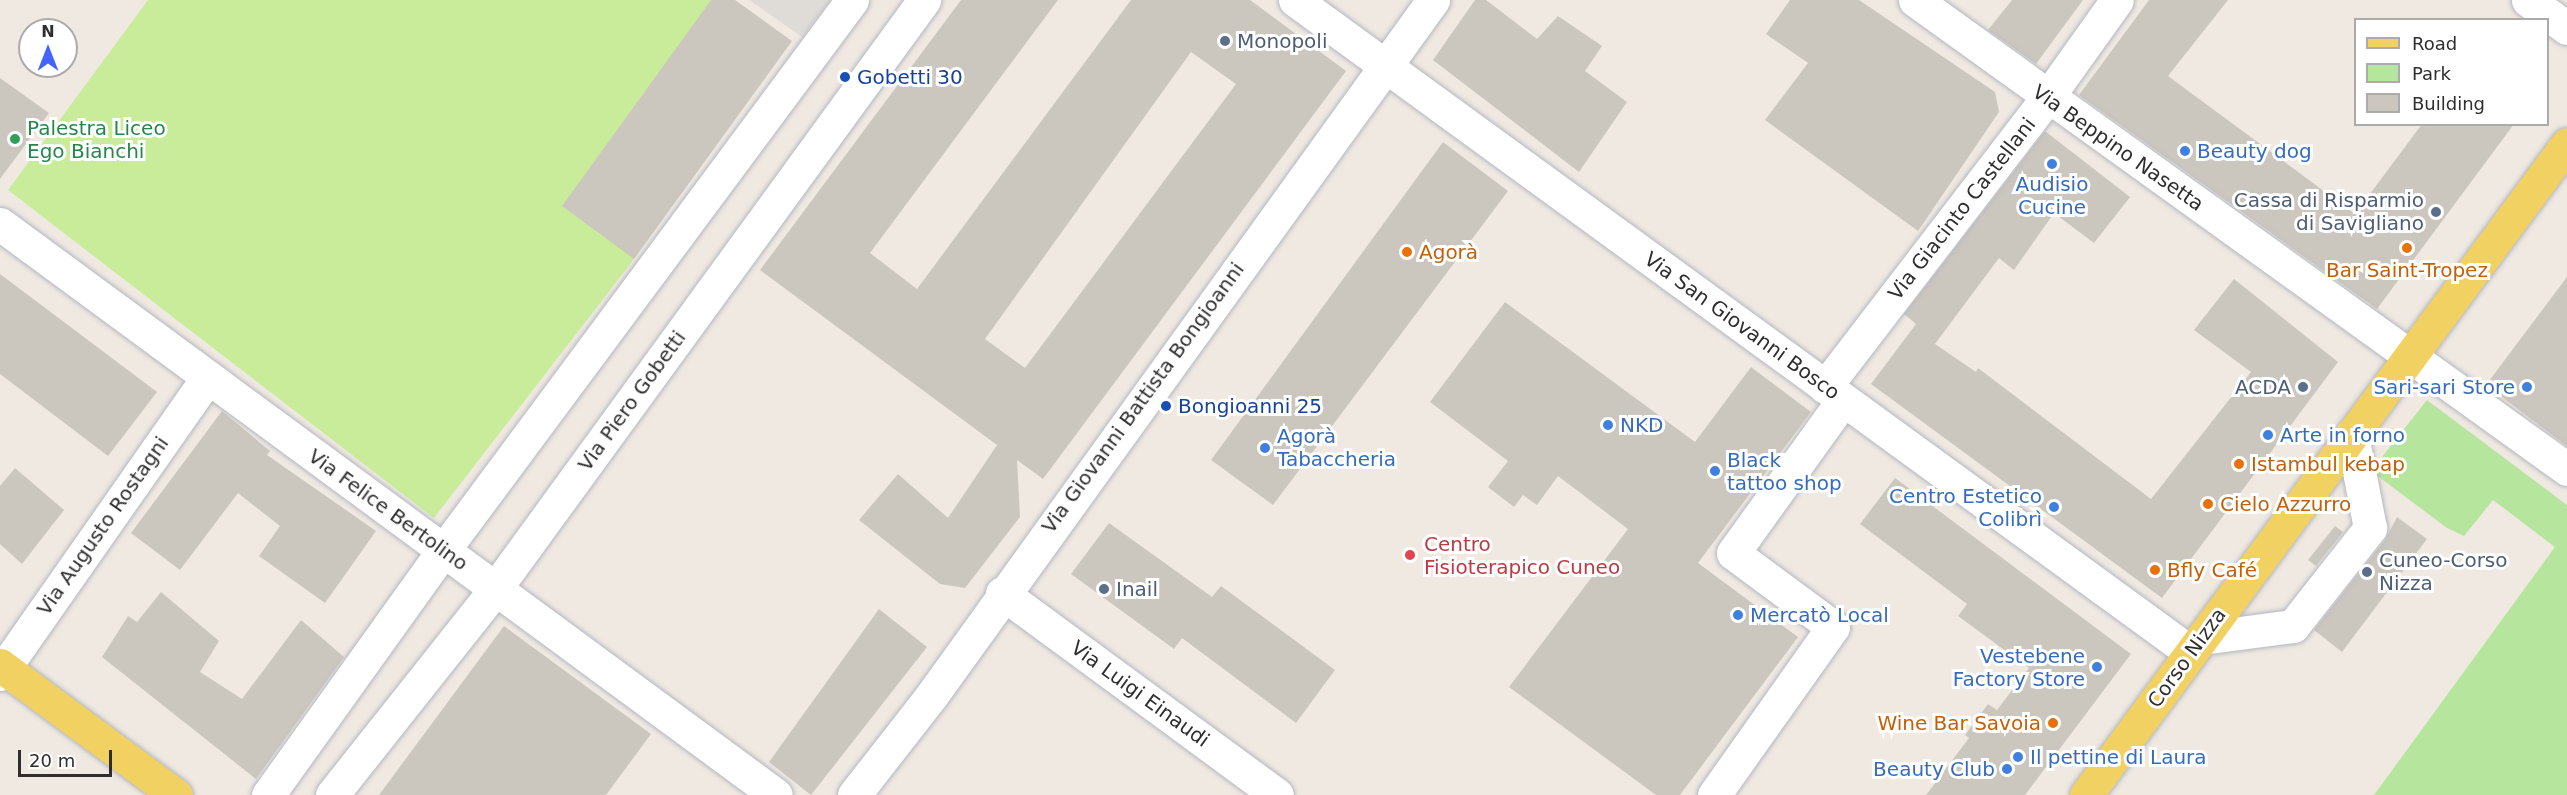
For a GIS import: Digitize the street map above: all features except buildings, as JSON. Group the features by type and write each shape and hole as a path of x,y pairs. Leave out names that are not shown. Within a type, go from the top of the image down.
{"main road":[{"name":"Corso Nizza","path":"2086,795 2567,144"},
{"path":"1,669 176,795"}],"street":[{"path":"268,795 443,551 852,0"},
{"name":"Via Piero Gobetti","path":"332,795 495,589 924,0"},
{"name":"Via San Giovanni Bosco","path":"1295,0 1834,393 2196,645"},
{"name":"Via Giovanni Battista Bongioanni","path":"854,795 932,695 1002,592 1384,64 1433,0"},
{"name":"Via Beppino Nasetta","path":"1915,0 2047,98 2567,469"},
{"name":"Via Giacinto Castellani","path":"1714,795 1833,627 1734,553 1834,393 2117,0"},
{"path":"2528,0 2567,28"},
{"name":"Via Felice Bertolino","path":"0,224 776,795"},
{"name":"Via Augusto Rostagni","path":"1,669 207,378"},
{"path":"2196,645 2293,626 2370,528 2352,435"},
{"name":"Via Luigi Einaudi","path":"1002,592 1277,795"}],"green space":[{"path":"148,0 735,0 634,259 434,518 8,190"},
{"path":"2427,400 2567,505 2567,795 2374,795 2555,547 2493,500 2464,536 2447,528 2371,471"}],"shaded area":[{"path":"749,0 830,0 802,37"}],"place":[{"name":"Monopoli","path":"1225,41"},
{"name":"Gobetti 30","path":"845,77"},
{"name":"Palestra Liceo Ego Bianchi","path":"15,139"},
{"name":"Beauty dog","path":"2185,151"},
{"name":"Audisio Cucine","path":"2052,164"},
{"name":"Cassa di Risparmio di Savigliano","path":"2436,212"},
{"name":"Bar Saint-Tropez","path":"2407,248"},
{"name":"Agorà","path":"1407,252"},
{"name":"ACDA","path":"2303,387"},
{"name":"Sari-sari Store","path":"2527,387"},
{"name":"Bongioanni 25","path":"1166,406"},
{"name":"NKD","path":"1608,425"},
{"name":"Arte in forno","path":"2268,435"},
{"name":"Agorà Tabaccheria","path":"1265,448"},
{"name":"Istambul kebap","path":"2239,464"},
{"name":"Black tattoo shop","path":"1715,471"},
{"name":"Cielo Azzurro","path":"2208,504"},
{"name":"Centro Estetico Colibrì","path":"2054,507"},
{"name":"Centro Fisioterapico Cuneo","path":"1410,555"},
{"name":"Bfly Café","path":"2155,570"},
{"name":"Cuneo-Corso Nizza","path":"2367,572"},
{"name":"Inail","path":"1104,589"},
{"name":"Mercatò Local","path":"1738,615"},
{"name":"Vestebene Factory Store","path":"2097,667"},
{"name":"Wine Bar Savoia","path":"2053,723"},
{"name":"Il pettine di Laura","path":"2018,757"},
{"name":"Beauty Club","path":"2007,769"}]}
